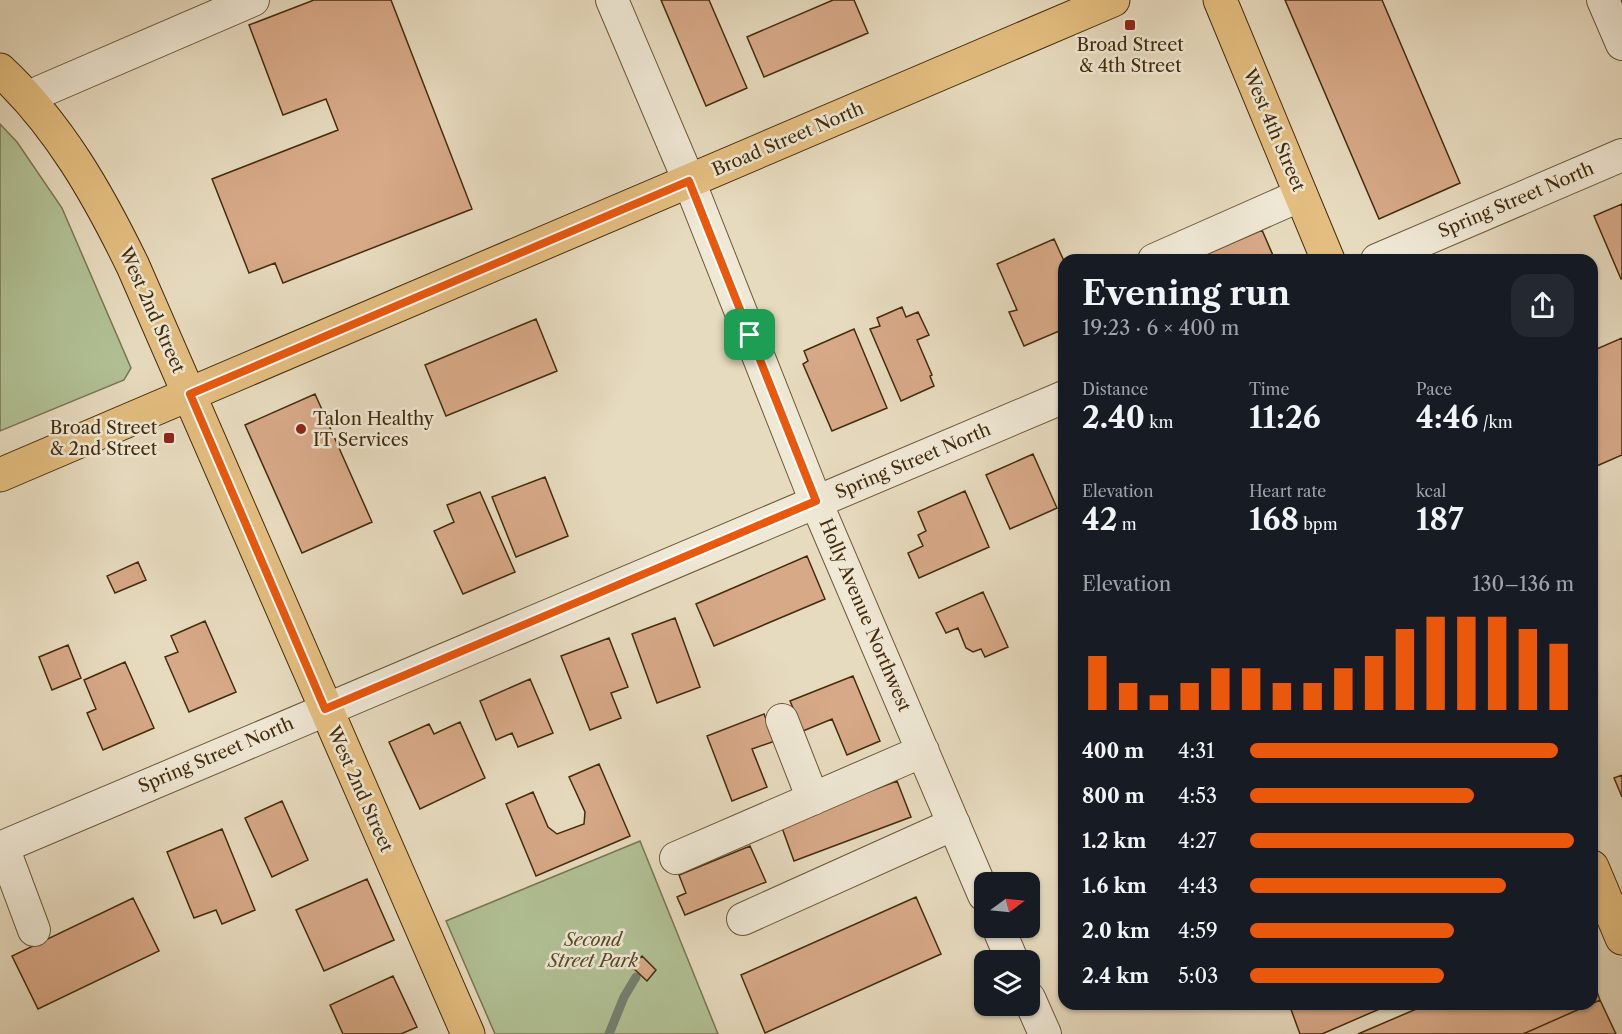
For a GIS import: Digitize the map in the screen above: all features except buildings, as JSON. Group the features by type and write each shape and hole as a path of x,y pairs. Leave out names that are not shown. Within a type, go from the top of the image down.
{"main road":[{"name":"Broad Street North","path":"0,475 1113,0"},
{"name":"West 4th Street","path":"1220,0 1326,254"},
{"name":"West 2nd Street","path":"0,70 28,97 51,124 95,192 133,266 468,1034"},
{"path":"1598,881 1622,938"}],"street":[{"path":"28,97 253,0"},
{"name":"Holly Avenue Northwest","path":"612,0 689,181 816,501 974,872"},
{"path":"1603,0 1622,44"},
{"name":"Spring Street North","path":"1391,254 1622,155"},
{"path":"1168,254 1301,195"},
{"name":"Spring Street North","path":"2,847 1058,400"},
{"path":"782,720 813,799"},
{"path":"676,858 923,752"},
{"path":"743,919 954,824"},
{"path":"2,847 34,930"},
{"path":"1032,1016 1035,1031"}],"green space":[{"path":"0,124 17,142 62,208 131,368 124,380 0,431"},
{"name":"Second Street Park","path":"640,841 718,1034 495,1034 446,921"}],"waterway":[{"path":"609,1034 624,997 636,977"}],"place":[{"name":"Broad Street & 4th Street","path":"1130,25"},
{"name":"Talon Healthy IT Services","path":"301,429"},
{"name":"Broad Street & 2nd Street","path":"169,438"}],"route":[{"path":"689,181 750,335 816,501 325,709 190,394 689,181"}]}
